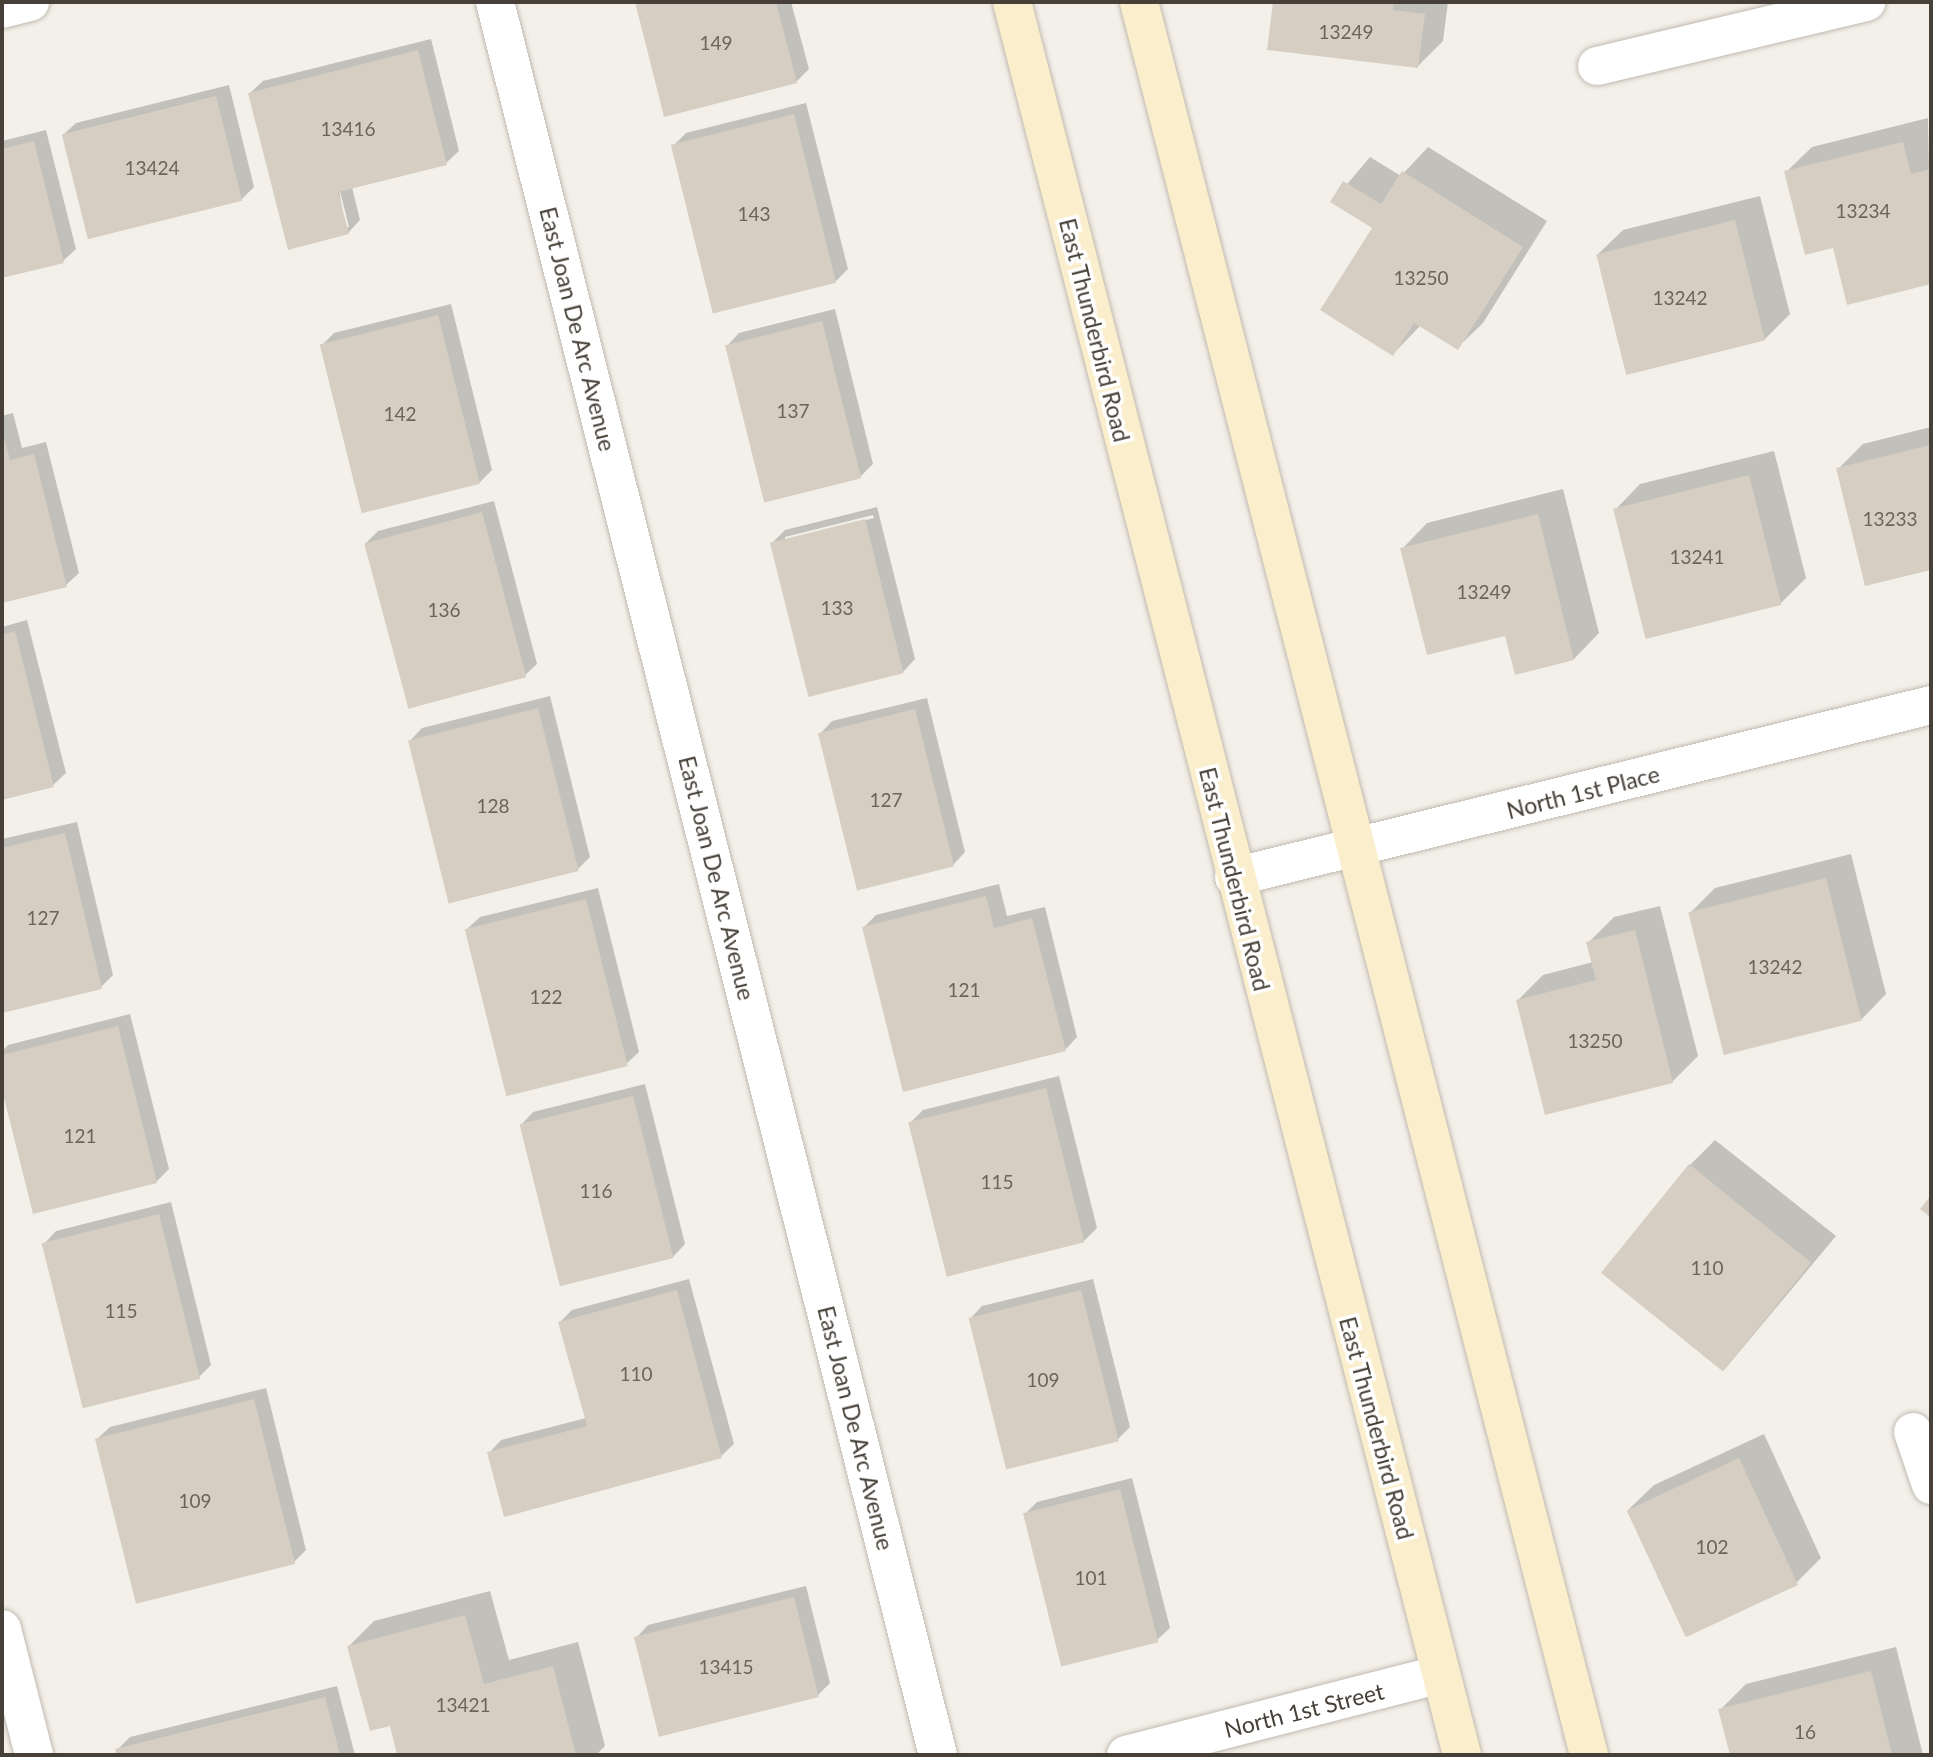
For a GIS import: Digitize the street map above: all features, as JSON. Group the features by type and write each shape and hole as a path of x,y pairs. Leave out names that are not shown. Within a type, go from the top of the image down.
{"main road":[{"name":"East Thunderbird Road","path":"1012,2 1234,877 1462,1755"},
{"path":"1139,2 1588,1755"}],"street":[{"path":"2,9 30,2"},
{"name":"East Joan De Arc Avenue","path":"495,2 939,1755"},
{"path":"1597,66 1866,2"},
{"name":"North 1st Place","path":"1234,877 1931,705"},
{"path":"1913,1432 1931,1485"},
{"path":"2,1629 34,1755"},
{"name":"North 1st Street","path":"1126,1755 1441,1674"}],"building":[{"path":"635,2 776,2 797,83 664,117"},
{"path":"1273,2 1394,2 1393,10 1425,14 1418,68 1267,50"},
{"path":"418,50 447,165 338,192 349,234 288,250 248,93"},
{"path":"216,96 242,201 88,239 62,134"},
{"path":"794,114 836,283 713,314 671,145"},
{"path":"34,141 64,263 2,278 2,149"},
{"path":"1903,142 1911,174 1931,169 1931,284 1847,305 1833,248 1805,255 1784,171"},
{"path":"1402,171 1523,247 1458,350 1414,323 1393,356 1320,310 1372,228 1330,202 1343,181 1381,204"},
{"path":"1735,220 1765,340 1626,375 1596,255"},
{"path":"438,315 480,484 362,513 320,345"},
{"path":"822,321 861,478 764,502 725,345"},
{"path":"2,430 10,460 34,454 67,587 2,603"},
{"path":"1931,445 1931,570 1865,586 1836,468"},
{"path":"1749,475 1781,605 1646,639 1613,509"},
{"path":"482,512 526,677 408,709 364,544"},
{"path":"1538,514 1574,660 1515,675 1505,636 1427,655 1400,548"},
{"path":"865,519 903,673 808,697 770,543"},
{"path":"15,631 54,787 2,800 2,635"},
{"path":"538,708 579,871 449,903 408,740"},
{"path":"915,709 954,866 857,890 818,733"},
{"path":"65,833 102,989 2,1013 2,848"},
{"path":"1826,878 1862,1021 1724,1055 1688,912"},
{"path":"986,896 994,928 1032,918 1066,1051 903,1092 862,927"},
{"path":"586,899 628,1066 506,1096 465,929"},
{"path":"1635,930 1673,1083 1545,1115 1516,1000 1596,980 1586,942"},
{"path":"118,1026 157,1183 33,1214 2,1090 2,1055"},
{"path":"1046,1088 1084,1242 947,1277 908,1122"},
{"path":"633,1096 673,1258 560,1286 519,1124"},
{"path":"1689,1164 1811,1263 1723,1372 1601,1273"},
{"path":"1931,1195 1931,1218 1920,1209"},
{"path":"159,1214 200,1379 83,1408 42,1243"},
{"path":"677,1290 722,1458 504,1517 487,1452 587,1426 558,1322"},
{"path":"1081,1290 1119,1441 1006,1469 968,1318"},
{"path":"254,1399 295,1564 136,1604 95,1439"},
{"path":"1739,1458 1798,1585 1686,1637 1627,1510"},
{"path":"1120,1489 1158,1642 1061,1666 1023,1513"},
{"path":"794,1597 819,1697 659,1737 634,1637"},
{"path":"465,1615 484,1684 553,1666 576,1755 397,1755 390,1726 370,1731 347,1646"},
{"path":"1871,1671 1892,1755 1730,1755 1718,1709"},
{"path":"325,1697 340,1755 117,1755 115,1749"}]}
